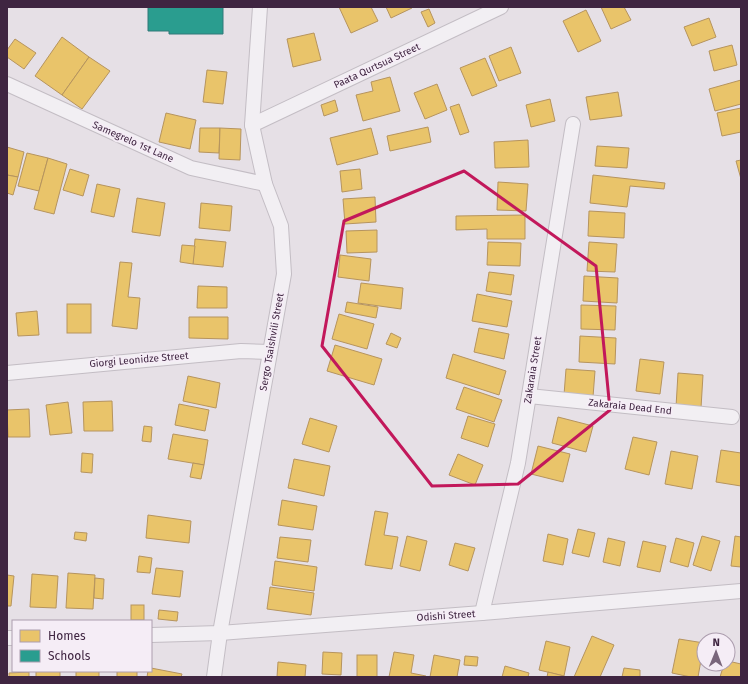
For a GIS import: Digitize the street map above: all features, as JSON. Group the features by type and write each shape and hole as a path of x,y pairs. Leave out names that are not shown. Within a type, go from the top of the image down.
{"street":[{"name":"Sergo Tsaishvili Street","path":"214,677 220,633 284,274 280,226 265,184 252,125 260,7"},
{"name":"Paata Qurtsua Street","path":"252,125 501,7"},
{"name":"Samegrelo 1st Lane","path":"7,84 191,168 265,184"},
{"name":"Zakaraia Street","path":"482,613 518,463 573,124"},
{"name":"Giorgi Leonidze Street","path":"7,373 241,351 270,352"},
{"name":"Zakaraia Dead End","path":"529,396 732,417"},
{"name":"Odishi Street","path":"152,635 220,633 741,591"}],"highlighted area":[{"path":"464,171 596,266 610,410 518,484 432,486 322,346 344,221"}],"building: Homes":[{"path":"339,7 371,7 378,21 351,33"},
{"path":"386,7 412,7 412,8 391,18"},
{"path":"601,7 624,7 631,20 611,29"},
{"path":"429,9 435,23 428,27 421,12"},
{"path":"586,10 601,41 578,52 563,21"},
{"path":"709,18 716,37 692,46 684,27"},
{"path":"314,33 321,60 293,67 287,39"},
{"path":"62,37 89,57 62,95 35,76"},
{"path":"15,39 36,53 24,69 7,57 7,50"},
{"path":"732,45 737,65 714,71 709,51"},
{"path":"511,47 521,73 499,81 489,56"},
{"path":"89,57 110,71 82,109 62,95"},
{"path":"485,58 497,86 472,96 460,68"},
{"path":"207,70 227,72 223,104 203,102"},
{"path":"390,77 400,111 363,121 356,95 373,91 371,82"},
{"path":"741,80 741,104 715,111 709,89"},
{"path":"437,84 447,110 425,119 414,93"},
{"path":"618,92 622,116 590,120 586,97"},
{"path":"550,99 555,121 531,127 526,105"},
{"path":"335,100 338,111 324,116 321,105"},
{"path":"459,104 469,132 460,135 450,107"},
{"path":"741,108 741,132 722,136 717,113"},
{"path":"166,113 196,120 190,149 159,142"},
{"path":"428,127 431,142 390,151 387,136"},
{"path":"200,128 220,128 219,153 199,152"},
{"path":"220,128 241,129 240,160 219,159"},
{"path":"371,128 378,154 337,165 330,138"},
{"path":"528,140 529,167 495,168 494,142"},
{"path":"597,146 629,148 627,168 595,166"},
{"path":"7,147 24,152 18,177 7,175"},
{"path":"27,153 48,158 39,191 18,186"},
{"path":"48,158 67,164 54,214 34,209"},
{"path":"741,160 741,179 736,161"},
{"path":"70,169 89,175 83,196 63,190"},
{"path":"360,169 362,189 342,192 340,171"},
{"path":"7,175 18,177 13,195 7,193"},
{"path":"593,175 665,183 664,189 630,186 627,207 590,203"},
{"path":"498,182 528,184 526,211 497,210"},
{"path":"97,184 120,189 114,217 91,212"},
{"path":"375,197 376,222 345,224 343,199"},
{"path":"137,198 165,203 160,236 132,232"},
{"path":"201,203 232,206 230,231 199,228"},
{"path":"589,211 625,213 624,238 588,236"},
{"path":"525,215 525,239 487,239 487,229 456,230 456,216"},
{"path":"377,230 377,252 347,253 346,231"},
{"path":"195,239 226,242 223,267 193,264"},
{"path":"488,242 521,243 520,266 487,265"},
{"path":"589,242 617,244 615,272 587,271"},
{"path":"182,245 195,246 193,264 180,262"},
{"path":"340,255 371,259 369,281 338,277"},
{"path":"120,262 132,263 128,297 140,298 137,329 112,326"},
{"path":"489,272 514,275 511,295 486,291"},
{"path":"584,276 618,278 617,303 583,301"},
{"path":"361,283 403,288 401,309 358,303"},
{"path":"198,286 227,287 227,308 197,308"},
{"path":"477,294 512,301 507,327 472,321"},
{"path":"347,302 378,307 376,318 345,312"},
{"path":"67,304 91,304 91,333 67,333"},
{"path":"581,305 616,306 615,330 581,329"},
{"path":"37,311 39,335 18,336 16,313"},
{"path":"339,314 374,324 367,349 332,339"},
{"path":"189,317 228,317 228,339 189,338"},
{"path":"479,328 509,334 504,359 474,352"},
{"path":"391,333 401,338 397,348 386,344"},
{"path":"580,336 616,338 615,364 579,362"},
{"path":"335,345 382,359 374,385 327,371"},
{"path":"453,354 506,371 499,395 446,378"},
{"path":"640,359 664,362 660,394 636,391"},
{"path":"566,369 595,371 593,397 564,395"},
{"path":"678,373 703,375 701,408 676,407"},
{"path":"188,376 220,383 216,408 183,401"},
{"path":"464,387 502,400 494,422 456,409"},
{"path":"112,401 113,431 84,431 83,402"},
{"path":"68,402 72,433 50,435 46,405"},
{"path":"179,404 209,410 205,431 175,425"},
{"path":"29,409 30,437 8,437 7,410"},
{"path":"468,416 495,424 488,447 461,438"},
{"path":"558,417 593,426 586,452 552,443"},
{"path":"310,418 337,426 329,452 302,444"},
{"path":"144,426 152,427 151,442 142,441"},
{"path":"173,434 208,440 204,465 168,459"},
{"path":"633,437 657,442 649,475 625,469"},
{"path":"538,446 570,454 563,482 531,474"},
{"path":"721,450 741,453 741,486 716,482"},
{"path":"671,451 698,456 692,489 665,484"},
{"path":"82,453 93,454 92,473 81,472"},
{"path":"458,454 483,465 475,485 449,475"},
{"path":"294,459 330,466 324,496 288,488"},
{"path":"193,463 204,465 201,479 190,477"},
{"path":"282,500 317,506 313,530 278,525"},
{"path":"375,511 388,513 384,535 398,537 392,569 365,565"},
{"path":"148,515 191,521 189,543 146,538"},
{"path":"578,529 595,533 589,557 572,553"},
{"path":"75,532 87,533 86,541 74,539"},
{"path":"548,534 568,539 563,565 543,561"},
{"path":"407,536 427,541 420,571 400,566"},
{"path":"702,536 720,541 711,571 693,565"},
{"path":"735,536 741,537 741,567 731,566"},
{"path":"280,537 311,540 308,562 277,558"},
{"path":"608,538 625,542 620,566 603,562"},
{"path":"676,538 694,543 688,567 670,562"},
{"path":"643,541 666,546 660,572 637,567"},
{"path":"455,543 475,548 468,571 449,565"},
{"path":"139,556 152,558 150,573 137,572"},
{"path":"275,561 317,567 314,591 272,585"},
{"path":"156,568 183,571 180,597 152,594"},
{"path":"68,573 95,575 93,609 66,608"},
{"path":"32,574 58,576 56,608 30,607"},
{"path":"7,575 14,576 11,606 7,606"},
{"path":"95,578 104,579 103,599 94,598"},
{"path":"270,587 314,593 311,615 267,609"},
{"path":"131,605 144,605 144,620 131,620"},
{"path":"159,610 178,612 177,621 158,619"},
{"path":"592,636 614,645 600,677 574,677"},
{"path":"679,639 696,642 696,672 699,672 698,677 672,673"},
{"path":"546,641 570,647 564,676 539,670"},
{"path":"323,652 342,653 341,675 322,674"},
{"path":"394,652 414,655 411,673 426,677 389,677"},
{"path":"357,655 377,655 377,677 357,677"},
{"path":"434,655 460,660 457,677 430,677"},
{"path":"465,656 478,657 477,666 464,665"},
{"path":"278,662 306,665 305,677 277,677"},
{"path":"736,663 741,664 741,677 720,677 722,672 736,672"},
{"path":"505,666 529,673 528,677 502,677"},
{"path":"152,668 182,674 181,677 147,677 148,672 152,672"},
{"path":"624,668 640,670 640,677 622,677"},
{"path":"29,672 29,677 9,677 9,673"},
{"path":"36,672 60,672 60,677 36,677"},
{"path":"76,672 99,672 99,677 76,677"},
{"path":"117,672 137,672 137,677 117,677"},
{"path":"548,672 564,676 547,677"}],"building: Schools":[{"path":"148,7 223,7 223,34 169,34 169,31 148,31"}]}
